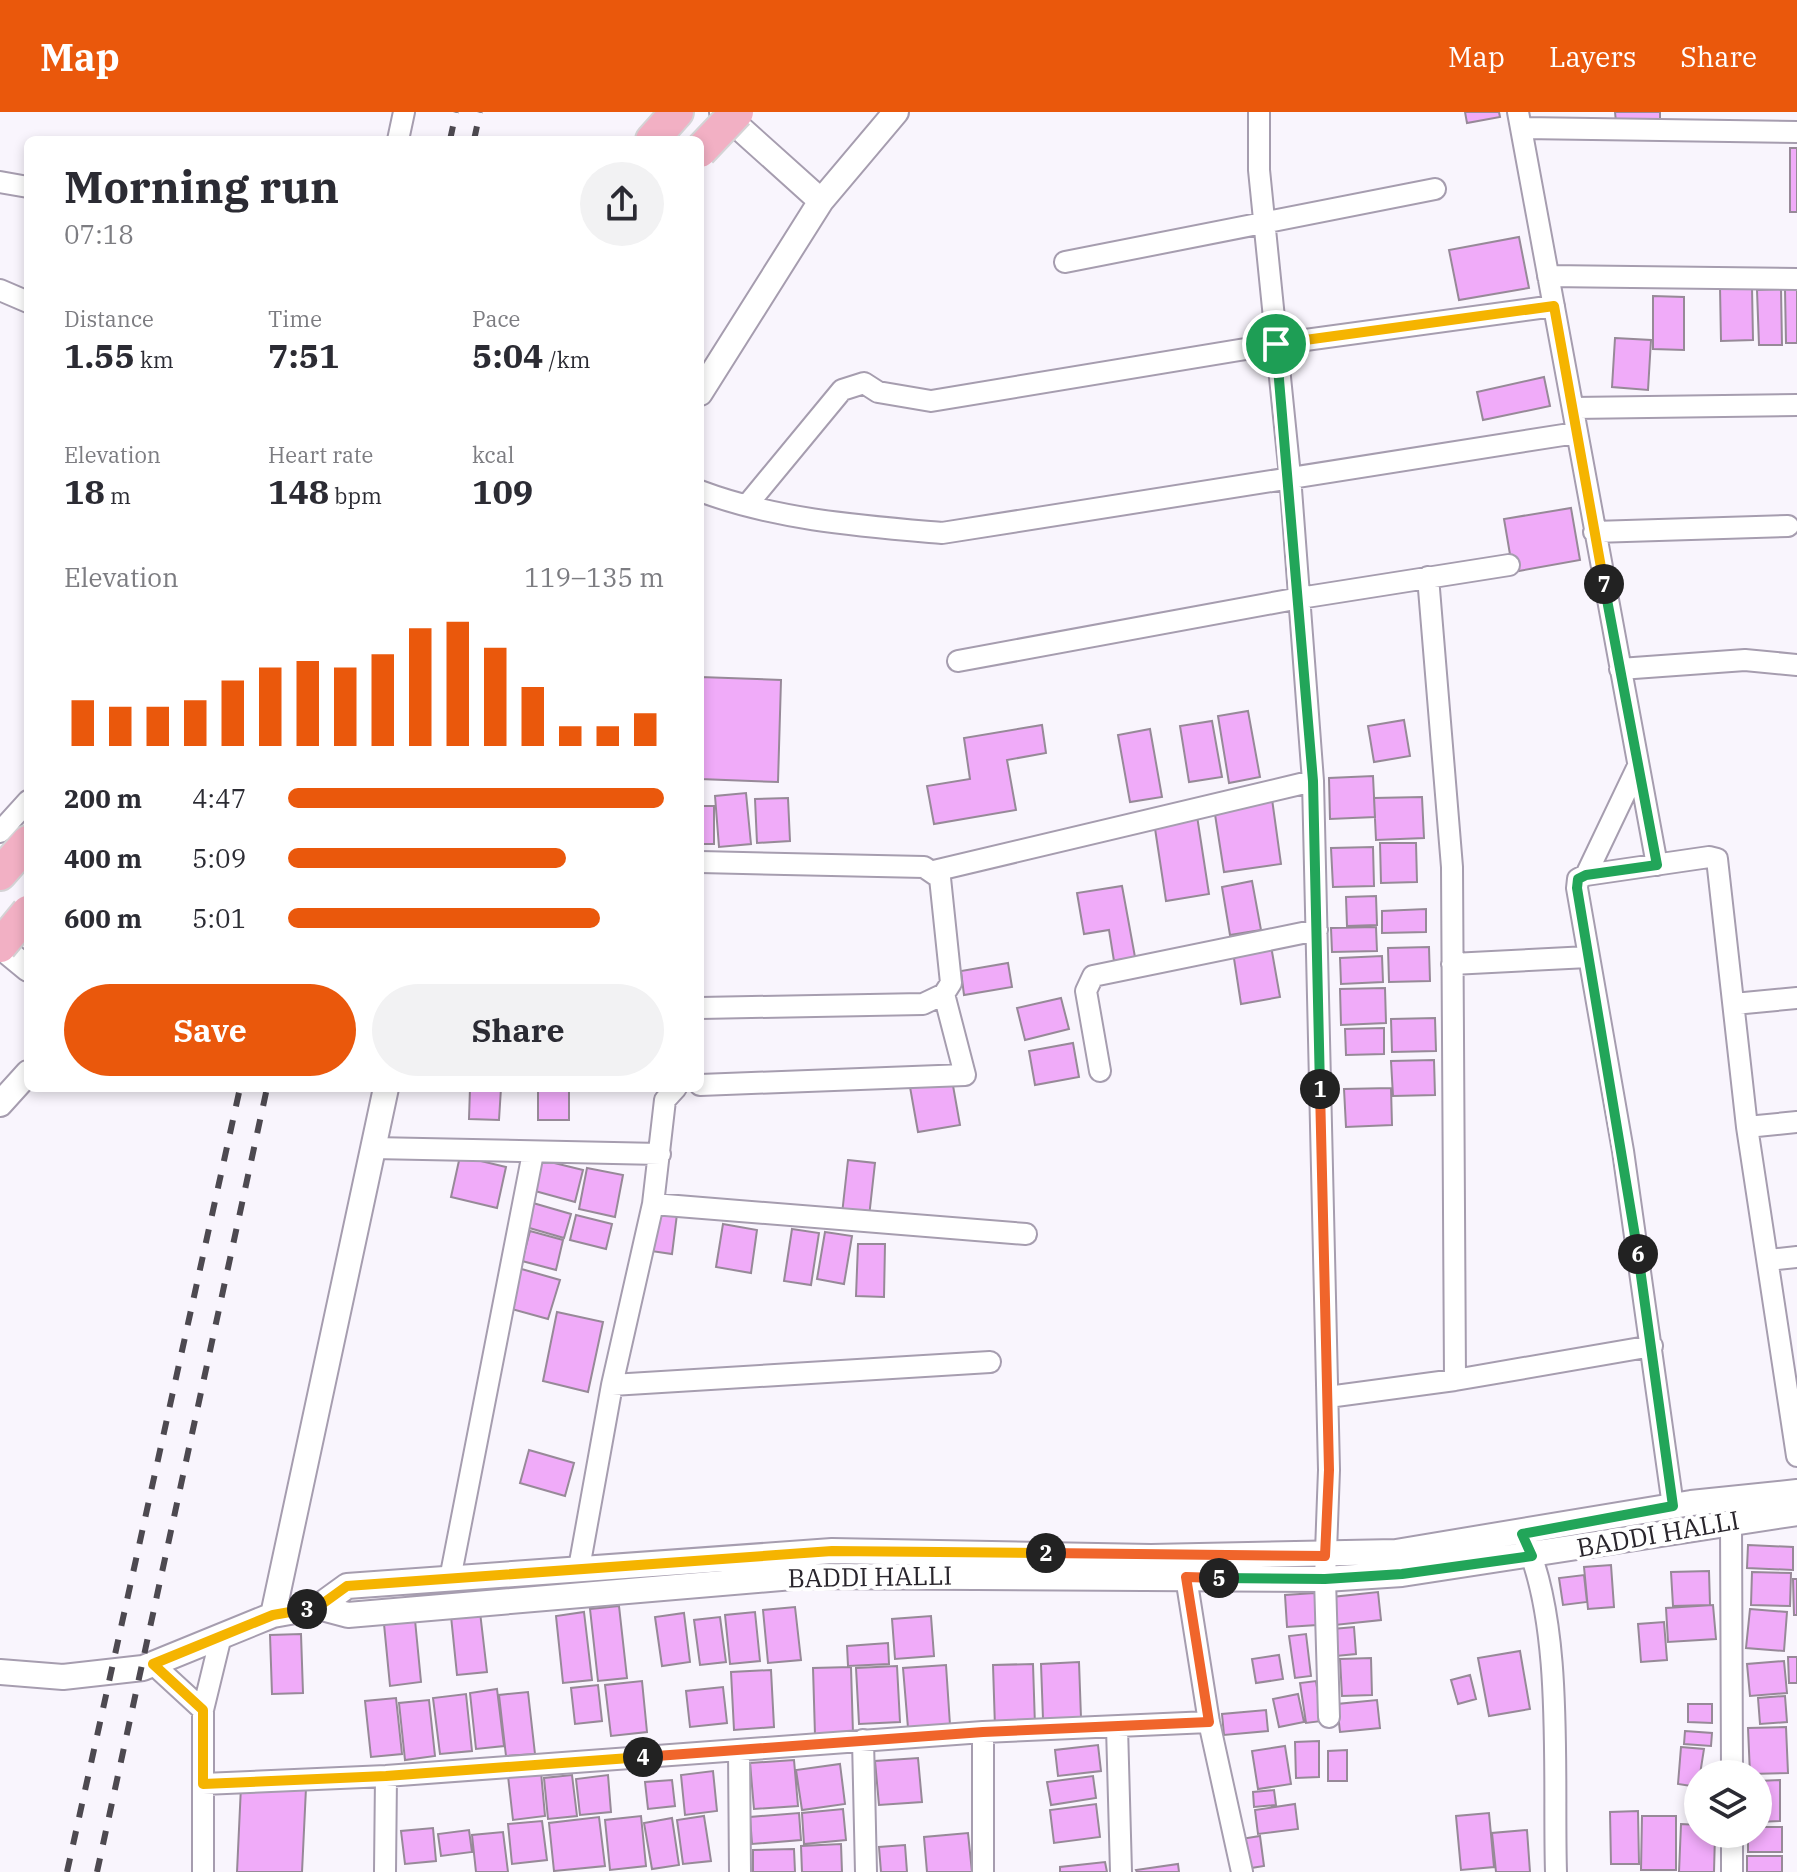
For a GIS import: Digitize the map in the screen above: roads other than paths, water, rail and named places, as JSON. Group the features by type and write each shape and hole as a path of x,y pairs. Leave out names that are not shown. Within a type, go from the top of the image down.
{"highway":[{"path":"656,136 677,112"},
{"path":"704,147 737,112"},
{"path":"0,874 24,847"},
{"path":"0,946 24,917"}],"street":[{"path":"399,136 404,112"},
{"path":"722,112 821,201"},
{"path":"704,387 821,201 896,112"},
{"path":"1259,112 1264,220 1290,476 1313,781 1328,1397 1325,1567 1329,1717"},
{"path":"1657,865 1519,120 1797,132"},
{"path":"0,182 24,186"},
{"path":"1065,262 1264,220 1435,189"},
{"path":"1548,276 1797,279"},
{"path":"0,290 24,300"},
{"path":"747,505 847,386 864,383 878,392 931,401 1276,344 1554,306"},
{"path":"1573,408 1797,405"},
{"path":"704,492 747,505 869,527 942,533 1576,433"},
{"path":"1594,532 1788,526"},
{"path":"958,661 1300,598 1509,565"},
{"path":"1428,577 1452,867 1455,1380"},
{"path":"1620,669 1745,660 1797,665"},
{"path":"1586,875 1638,766"},
{"path":"934,871 1313,781"},
{"path":"0,832 24,805"},
{"path":"1673,1506 1623,1151 1577,888 1578,879 1586,875 1709,857 1717,859 1747,1127 1792,1377 1797,1456"},
{"path":"704,862 924,867 934,871 940,878 951,983 944,994 923,1004 704,1008"},
{"path":"0,908 24,930"},
{"path":"1100,1071 1086,991 1093,976 1317,930"},
{"path":"0,946 24,966"},
{"path":"1452,964 1588,957"},
{"path":"704,1085 965,1075 944,994"},
{"path":"1734,1004 1797,998"},
{"path":"0,1104 24,1077"},
{"path":"273,1615 385,1092"},
{"path":"579,1568 612,1385 653,1204 665,1100 672,1092"},
{"path":"1747,1127 1797,1122"},
{"path":"373,1148 660,1154"},
{"path":"450,1579 533,1153"},
{"path":"653,1204 1026,1234"},
{"path":"1769,1260 1797,1257"},
{"path":"1328,1397 1455,1380 1652,1346"},
{"path":"612,1385 990,1362"},
{"path":"1556,1872 1551,1669 1543,1588 1527,1545 1673,1506 1797,1492"},
{"name":"BADDI HALLI","path":"0,1672 63,1677 153,1664 273,1615 318,1607 348,1615 804,1576 1186,1577 1325,1567 1402,1574 1527,1545 1797,1513"},
{"path":"1731,1521 1732,1760"},
{"path":"318,1607 347,1586 832,1551 1151,1557 1325,1567"},
{"path":"1186,1577 1209,1722 1242,1872"},
{"path":"203,1872 203,1710 221,1636"},
{"path":"153,1664 203,1710"},
{"path":"203,1784 386,1776 983,1732 1209,1722"},
{"path":"1117,1727 1121,1872"},
{"path":"983,1732 983,1872"},
{"path":"863,1740 866,1872"},
{"path":"739,1750 740,1872"},
{"path":"385,1872 386,1776"},
{"path":"1732,1848 1732,1872"}],"railway":[{"path":"451,136 456,112"},
{"path":"475,136 480,112"},
{"path":"67,1872 239,1092"},
{"path":"97,1872 266,1092"}]}
